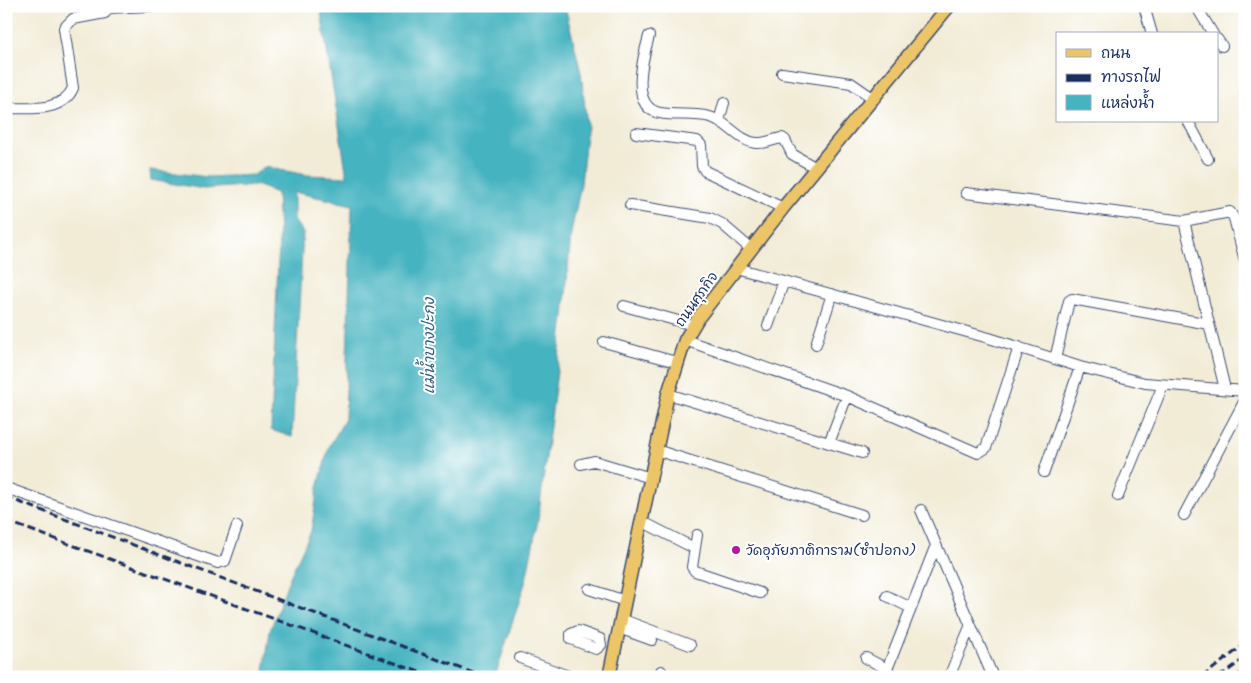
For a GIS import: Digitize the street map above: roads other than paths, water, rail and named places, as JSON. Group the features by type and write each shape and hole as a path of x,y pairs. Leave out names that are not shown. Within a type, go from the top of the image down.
{"main road":[{"name":"ถนนศุภกิจ","path":"609,677 668,394 676,362 685,340 693,325 783,208 949,6"}],"street":[{"path":"6,108 43,108 61,103 69,97 73,88 64,28 73,19 105,13 109,7 150,6"},
{"path":"1144,6 1151,32"},
{"path":"1196,6 1212,32"},
{"path":"649,36 643,57 641,83 643,103 648,110 659,113 709,117 719,121 743,138 755,143 770,142 782,138 792,154 816,168"},
{"path":"782,72 851,83 874,98"},
{"path":"719,121 724,102"},
{"path":"1189,122 1208,159"},
{"path":"636,133 697,141 701,145 702,166 705,171 783,208"},
{"path":"966,193 1184,221 1230,212 1234,218 1245,261"},
{"path":"630,204 710,218 722,224 751,249"},
{"path":"1184,221 1225,389"},
{"path":"736,268 1019,346 1080,367 1163,385 1245,392"},
{"path":"768,326 784,281"},
{"path":"816,344 832,294"},
{"path":"1055,359 1069,301 1072,299 1209,324"},
{"path":"624,306 693,325"},
{"path":"685,340 847,396 981,453 986,448 1019,346"},
{"path":"604,342 676,362"},
{"path":"1044,472 1080,367"},
{"path":"1118,496 1163,385"},
{"path":"668,394 862,453"},
{"path":"829,443 847,396"},
{"path":"1184,515 1245,400"},
{"path":"656,450 862,515"},
{"path":"581,464 594,461 651,478"},
{"path":"6,488 218,563 225,561 237,526"},
{"path":"921,510 993,677"},
{"path":"642,521 694,548"},
{"path":"697,535 692,567 695,572 760,593"},
{"path":"866,658 885,673 936,545"},
{"path":"589,589 625,601"},
{"path":"887,596 911,608"},
{"path":"620,623 652,640"},
{"path":"620,623 690,644"},
{"path":"949,677 970,627"},
{"path":"601,645 614,650"},
{"path":"520,658 571,677"}],"water":[{"name":"แม่น้ำบางปะกง","path":"320,6 565,6 581,73 587,125 581,184 571,233 564,317 538,520 526,580 495,677 263,677 270,631 289,579 311,531 318,487 329,447 345,419 352,205 294,192 294,220 303,233 292,437 271,430 279,237 277,193 256,185 204,189 151,180 150,170 208,177 254,175 265,167 307,175 347,177"}],"railway":[{"path":"6,497 484,677"},
{"path":"6,521 433,677"},
{"path":"1202,677 1245,644"},
{"path":"1219,677 1245,658"}],"place":[{"name":"วัดอุภัยภาติการาม(ซำปอกง)","path":"736,550"}]}
